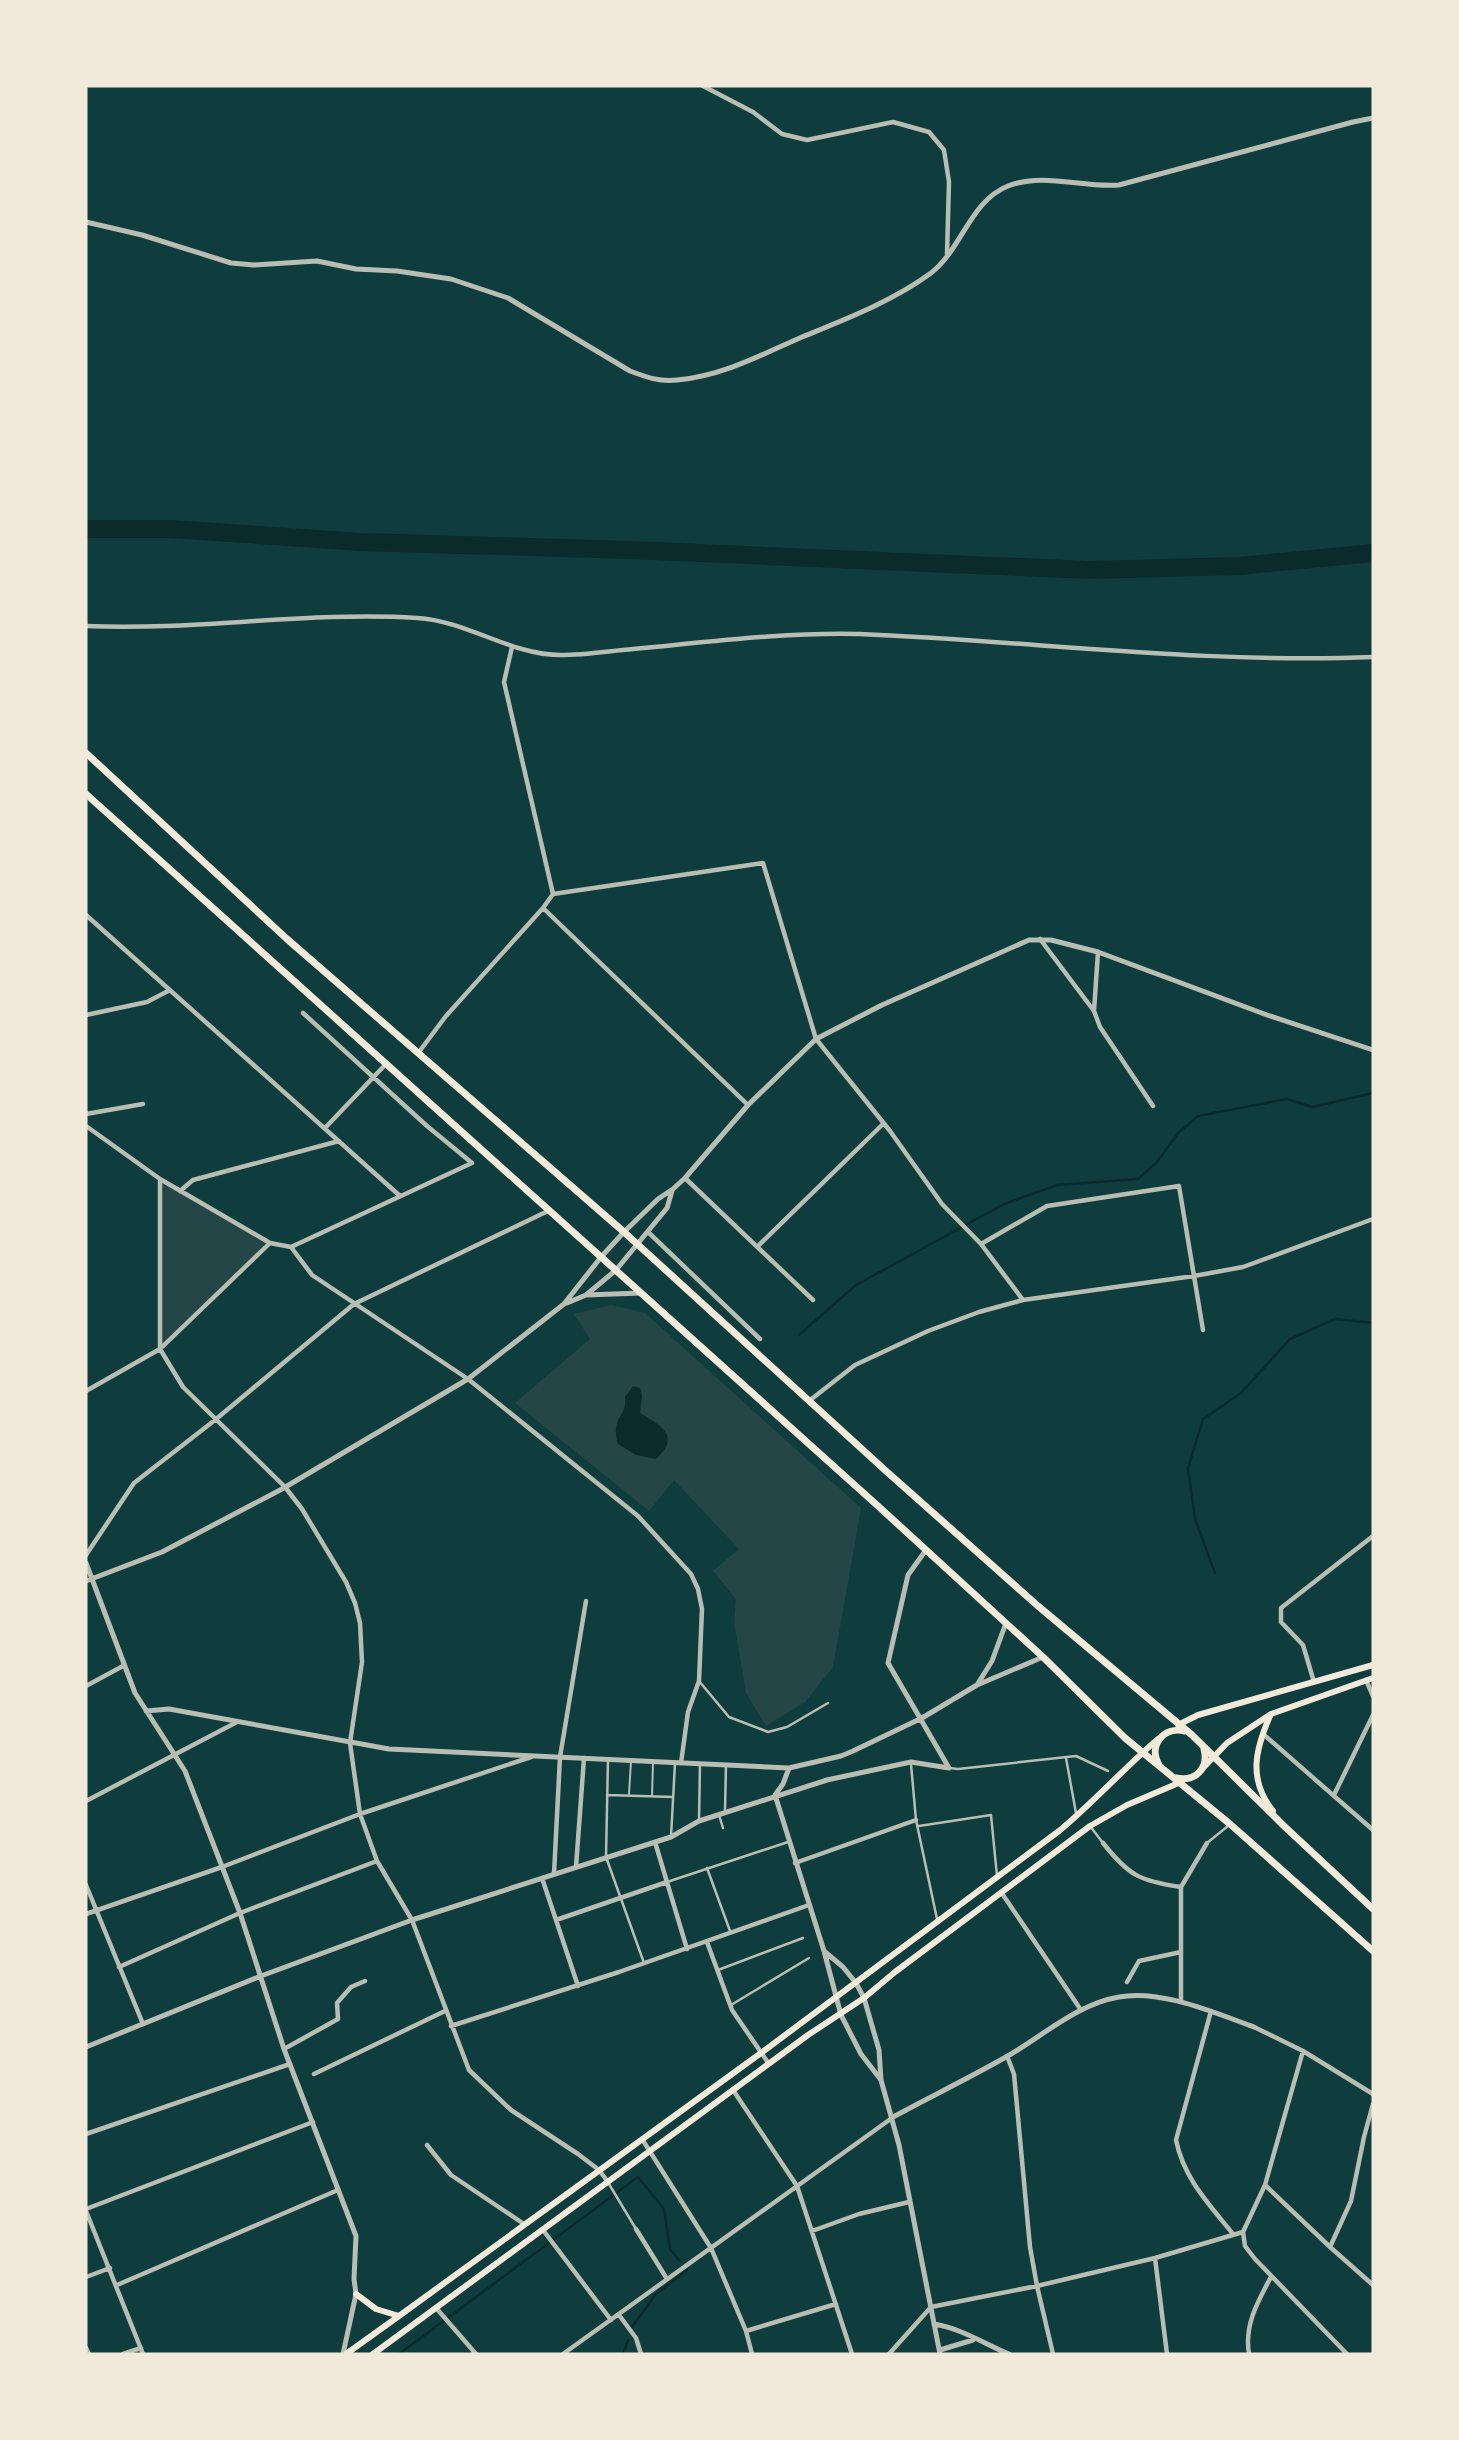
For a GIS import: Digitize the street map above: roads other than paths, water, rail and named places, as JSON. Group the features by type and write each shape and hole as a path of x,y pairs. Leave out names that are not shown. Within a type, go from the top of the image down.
{"highway":[{"path":"86,753 287,939 638,1244 1038,1606 1192,1735 1373,1909"},
{"path":"86,793 926,1550 1043,1657 1142,1753 1172,1777 1183,1781 1373,1951"},
{"path":"1160,1766 1154,1752 1162,1736 1179,1730 1192,1735"},
{"path":"1183,1781 1194,1777 1204,1767 1206,1760 1203,1746"}],"main road":[{"path":"345,2354 761,2053 1076,1817 1162,1736 1198,1715 1373,1665"},
{"path":"1204,1767 1227,1742 1271,1714 1370,1679"},
{"path":"1271,1714 1262,1734 1256,1761 1260,1792 1284,1826"},
{"path":"373,2354 545,2233 733,2090 864,1998 1090,1826 1127,1805 1183,1781"},
{"path":"356,2294 376,2309 399,2316"}],"street":[{"path":"703,86 753,112 782,134 807,140 893,122 929,132 944,150 947,172 947,254"},
{"path":"86,222 142,235 231,263 254,265 317,261 356,269 397,271 452,279 508,298 630,371 652,380 675,380 727,370 862,312 933,271 984,202 1006,187 1029,180 1063,180 1104,186 1140,181 1373,118"},
{"path":"86,626 414,618 449,622 512,647 561,654 779,636 858,634 1282,659 1373,657"},
{"path":"512,647 504,682 553,894"},
{"path":"419,1052 446,1016 553,894 763,863 816,1039 946,1208 981,1244 1023,1300"},
{"path":"543,908 748,1105"},
{"path":"86,915 401,1196"},
{"path":"1039,939 1094,1011 1100,1027 1153,1106"},
{"path":"86,1580 162,1552 285,1487 468,1379 564,1304 624,1232 658,1199 685,1178 748,1105 816,1039 906,994 1018,945 1039,939 1067,943 1098,952 1267,1015 1373,1050"},
{"path":"1094,1011 1098,952"},
{"path":"86,1015 147,1002 170,989"},
{"path":"86,1126 159,1179 270,1243 291,1247 472,1163 303,1013"},
{"path":"325,1128 385,1065"},
{"path":"86,1114 143,1104"},
{"path":"758,1246 883,1124"},
{"path":"180,1191 193,1180 339,1140"},
{"path":"685,1178 813,1300"},
{"path":"159,1179 160,1349 183,1387 285,1487 313,1525 355,1602 360,1623 362,1662 350,1743 360,1814 377,1861 412,1920 469,2070 511,2110 599,2170 667,2279"},
{"path":"981,1244 1047,1206 1179,1186 1203,1330"},
{"path":"564,1304 586,1295 616,1270 667,1208 673,1189"},
{"path":"86,1555 134,1483 215,1420 354,1304 551,1210"},
{"path":"809,1401 855,1365 928,1331 979,1312 1023,1300 1244,1267 1373,1219"},
{"path":"648,1232 760,1339"},
{"path":"86,1391 160,1349 270,1243"},
{"path":"291,1247 312,1275 468,1379 638,1516 691,1574 698,1589 702,1609 699,1681 688,1712 678,1762 671,1837"},
{"path":"586,1295 641,1293"},
{"path":"1314,1683 1303,1645 1281,1622 1281,1608 1373,1536"},
{"path":"926,1550 908,1575 888,1663 949,1768"},
{"path":"86,1563 135,1693 185,1771 240,1913 284,2049 356,2236 356,2294 345,2354"},
{"path":"554,1874 560,1757 586,1601"},
{"path":"977,1685 992,1661 1006,1623"},
{"path":"146,1711 169,1709 389,1749 789,1768 841,1756 922,1718 977,1685 1043,1657"},
{"path":"86,1686 123,1666"},
{"path":"1370,1679 1373,1696"},
{"path":"699,1681 729,1717 768,1732 788,1727 828,1703"},
{"path":"1334,1794 1373,1715"},
{"path":"86,1801 174,1753 239,1722"},
{"path":"1262,1734 1373,1830"},
{"path":"86,1914 222,1867 360,1814 535,1756"},
{"path":"86,2047 261,1976 412,1920 671,1837 699,1821 827,1780 911,1762 949,1768 1076,1756 1108,1771"},
{"path":"1066,1757 1076,1817"},
{"path":"576,1867 584,1758"},
{"path":"608,1759 606,1857 644,1964"},
{"path":"911,1762 916,1820 937,1922"},
{"path":"699,1821 700,1764"},
{"path":"723,1828 726,1765"},
{"path":"775,1795 789,1768"},
{"path":"775,1795 824,1951 841,2015 861,2054 881,2080"},
{"path":"607,1796 673,1797"},
{"path":"918,1827 991,1815 997,1876"},
{"path":"795,1863 916,1820"},
{"path":"1181,2002 1181,1887 1207,1843 1230,1824"},
{"path":"1090,1826 1127,1870 1148,1882 1181,1887"},
{"path":"656,1842 687,1949"},
{"path":"556,1920 733,1858 788,1842"},
{"path":"119,1966 240,1913 377,1861"},
{"path":"707,1868 730,1933"},
{"path":"542,1878 579,1986"},
{"path":"86,1885 143,2024"},
{"path":"1000,1892 1081,2010"},
{"path":"451,2026 579,1986 809,1905"},
{"path":"717,1970 803,1938"},
{"path":"707,1942 730,2006 769,2064"},
{"path":"824,1951 843,1967 864,1998 879,2050 881,2080 892,2117 940,2352 974,2340"},
{"path":"1127,1982 1139,1961 1181,1952"},
{"path":"730,2006 809,1958"},
{"path":"284,2049 338,2019 337,2003 351,1987 365,1981"},
{"path":"563,2354 892,2117 1007,2056 1081,2010 1119,1997 1135,1996 1181,2002 1254,2027 1303,2051 1373,2094"},
{"path":"314,2074 445,2011"},
{"path":"1211,2011 1176,2140 1180,2158 1193,2186 1233,2234"},
{"path":"1303,2051 1265,2185 1242,2232 1245,2246 1271,2277 1347,2354"},
{"path":"1007,2056 1014,2074 1030,2247 1054,2354"},
{"path":"86,2134 290,2064"},
{"path":"733,2090 797,2186 852,2354"},
{"path":"1330,2247 1351,2201 1373,2104"},
{"path":"123,2354 142,2351 86,2210 313,2122"},
{"path":"642,2139 711,2248 746,2331 752,2354"},
{"path":"427,2145 452,2175 524,2224"},
{"path":"1265,2185 1373,2284"},
{"path":"117,2285 338,2190"},
{"path":"812,2231 859,2214 909,2202"},
{"path":"890,2354 931,2307 1037,2286 1155,2258 1242,2232"},
{"path":"545,2233 611,2320"},
{"path":"1155,2258 1167,2354"},
{"path":"86,2277 110,2268"},
{"path":"1249,2354 1248,2329 1256,2305 1271,2277"},
{"path":"746,2331 835,2304"},
{"path":"437,2309 476,2354"},
{"path":"619,2315 636,2338 641,2354"},
{"path":"934,2324 951,2327 974,2340 1010,2354"},
{"path":"86,2348 89,2354"}],"lane":[{"path":"629,1796 631,1760"},
{"path":"652,1797 653,1761"}],"waterway":[{"path":"86,529 170,529 362,542 631,550 1089,570 1239,566 1373,553"},
{"path":"799,1335 856,1285 1004,1204 1057,1185 1138,1179 1157,1162 1178,1133 1198,1116 1287,1099 1312,1107 1373,1093"},
{"path":"1215,1573 1195,1519 1188,1468 1203,1419 1241,1393 1290,1339 1335,1319 1373,1323"},
{"path":"399,2354 638,2177 664,2209 670,2249 680,2261"},
{"path":"632,2327 656,2294 687,2270"},
{"path":"623,2354 628,2340"}]}
